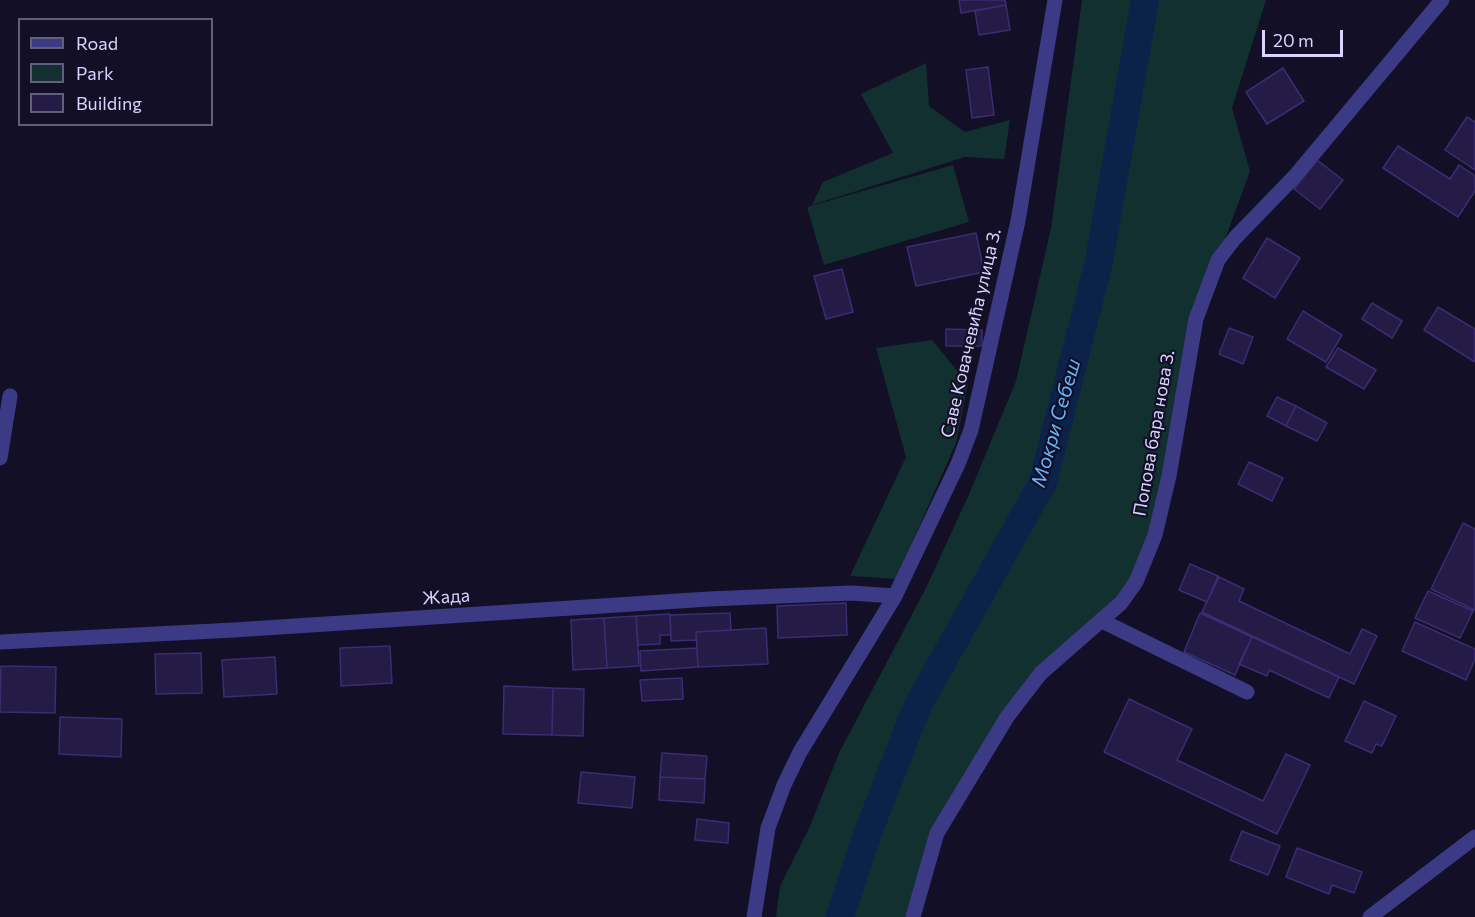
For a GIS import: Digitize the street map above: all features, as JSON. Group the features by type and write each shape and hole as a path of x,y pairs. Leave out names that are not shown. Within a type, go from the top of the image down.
{"street":[{"name":"Саве Ковачевића улица 3.","path":"754,917 768,828 784,785 800,752 895,596 958,464 974,419 1018,221 1055,0"},
{"name":"Попова бара нова 3.","path":"913,917 937,833 1007,717 1041,673 1070,645 1102,621 1121,603 1136,582 1155,535 1169,476 1196,319 1218,260 1235,238 1294,176 1442,0"},
{"path":"0,458 10,396"},
{"name":"Жада","path":"0,642 234,630 709,599 851,592 895,596"},
{"path":"1102,621 1246,692"},
{"path":"1370,917 1475,837"}],"green space":[{"path":"1082,0 1266,0 1232,108 1250,171 1196,319 1169,476 1136,582 1041,673 937,833 913,917 776,917 780,886 810,826 839,753 926,588 970,492 1016,381 1051,228"},
{"path":"926,63 929,106 965,132 1010,120 1004,159 965,157 812,205 823,182 893,153 861,94"},
{"path":"953,165 969,222 824,265 807,207"},
{"path":"932,340 968,384 956,443 896,579 850,576 906,457 876,348"}],"building":[{"path":"959,0 1005,0 1006,5 961,13"},
{"path":"1006,5 1010,30 979,35 975,11"},
{"path":"988,67 994,115 972,118 966,70"},
{"path":"1283,68 1304,101 1267,124 1246,92"},
{"path":"1467,117 1475,122 1475,170 1445,150"},
{"path":"1398,146 1450,179 1459,165 1475,176 1475,191 1458,217 1383,168"},
{"path":"1317,160 1343,180 1320,209 1294,189"},
{"path":"976,233 984,272 916,286 907,247"},
{"path":"1267,238 1300,258 1275,298 1243,278"},
{"path":"842,269 853,312 826,319 814,276"},
{"path":"1372,303 1402,321 1392,338 1362,319"},
{"path":"1438,307 1475,329 1475,362 1424,330"},
{"path":"1303,311 1342,335 1326,362 1287,339"},
{"path":"1229,328 1253,337 1243,364 1219,354"},
{"path":"946,329 982,330 982,346 946,346"},
{"path":"1338,348 1376,370 1364,389 1326,367"},
{"path":"1277,397 1296,406 1286,426 1267,416"},
{"path":"1296,406 1327,423 1317,441 1286,426"},
{"path":"1249,462 1283,478 1272,501 1238,484"},
{"path":"1463,523 1475,529 1475,610 1431,589"},
{"path":"1190,564 1218,576 1207,602 1179,590"},
{"path":"1219,577 1244,589 1239,601 1350,654 1362,629 1377,636 1354,684 1202,612"},
{"path":"1428,591 1473,611 1460,638 1415,618"},
{"path":"846,603 847,635 778,638 777,606"},
{"path":"730,613 731,630 696,632 696,640 671,641 670,615"},
{"path":"1200,613 1252,637 1235,675 1184,652"},
{"path":"670,614 671,635 660,635 660,644 638,645 636,616"},
{"path":"636,616 639,666 607,668 604,618"},
{"path":"604,618 607,668 573,670 571,620"},
{"path":"1415,622 1475,649 1475,659 1466,680 1402,651"},
{"path":"766,628 768,664 698,667 696,632"},
{"path":"1252,637 1339,677 1329,698 1269,670 1267,676 1239,664"},
{"path":"390,646 392,683 341,686 340,648"},
{"path":"697,648 698,667 641,671 640,651"},
{"path":"201,653 202,693 156,694 155,654"},
{"path":"275,657 277,694 224,697 222,660"},
{"path":"1,666 56,667 55,713 0,712"},
{"path":"682,678 683,699 642,701 640,680"},
{"path":"504,686 553,688 552,735 503,734"},
{"path":"553,688 584,689 583,736 552,735"},
{"path":"1129,699 1192,729 1177,760 1263,801 1286,754 1310,765 1277,834 1104,752"},
{"path":"1364,701 1396,716 1382,746 1376,744 1372,753 1345,741"},
{"path":"60,717 122,719 121,757 59,754"},
{"path":"662,753 707,756 705,779 660,777"},
{"path":"581,772 635,777 632,808 578,803"},
{"path":"660,777 705,779 704,803 659,800"},
{"path":"697,819 729,823 728,843 695,840"},
{"path":"1242,831 1280,846 1268,875 1230,860"},
{"path":"1297,848 1362,872 1354,893 1332,885 1329,894 1286,877"}],"waterway":[{"name":"Мокри Себеш","path":"840,917 867,835 917,707 1043,482 1099,261 1145,0"}]}
